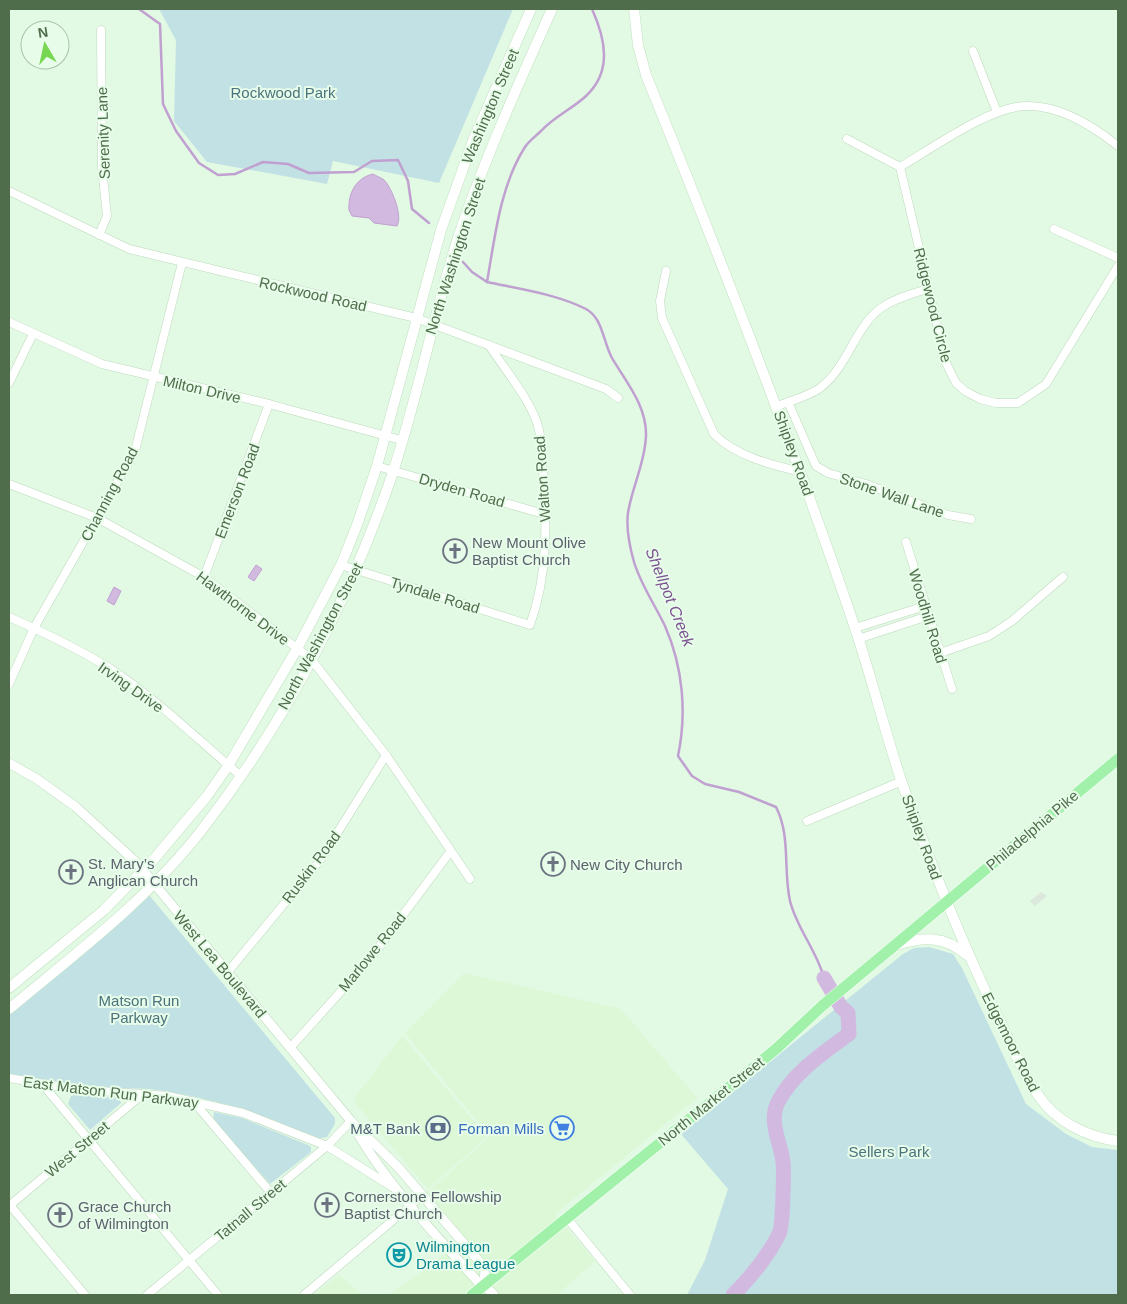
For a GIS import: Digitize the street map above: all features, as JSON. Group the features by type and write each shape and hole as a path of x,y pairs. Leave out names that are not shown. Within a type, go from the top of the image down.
{"main road":[{"name":"Washington Street","path":"416,318 441,230 458,180 474,138 531,9"},
{"name":"North Washington Street","path":"9,1009 154,885 200,832 241,776 311,658 356,570 393,470 432,325 458,239 487,157 552,9"},
{"name":"Shipley Road","path":"634,9 638,45 646,74 778,406 857,634 902,781 946,902"},
{"name":"North Washington Street","path":"9,988 104,910 207,796 228,766 297,649 341,565 377,466 416,318"},
{"name":"Philadelphia Pike","path":"946,902 1118,759"},
{"name":"North Market Street","path":"472,1295 776,1049 822,1006 946,902"},
{"name":"Edgemoor Road","path":"946,902 968,956 1027,1077 1044,1102 1057,1116 1078,1129 1096,1137 1118,1141"},
{"path":"894,946 918,939 939,939 950,943 968,956"}],"street":[{"name":"Serenity Lane","path":"99,235 106,216 102,167 101,30"},
{"path":"973,51 997,112"},
{"path":"847,139 900,167 997,112 1025,106 1068,114 1104,135 1118,146"},
{"name":"Ridgewood Circle","path":"900,167 946,363 956,383 980,399 996,403 1018,403 1050,379 1118,266"},
{"name":"Rockwood Road","path":"9,191 129,249 416,318 606,389 618,398"},
{"path":"1054,229 1118,258"},
{"name":"Channing Road","path":"9,684 34,628 135,450 182,263"},
{"path":"666,271 660,302 662,318 714,434 724,445 774,466 801,472"},
{"path":"778,406 820,388 839,367 861,331 880,309 899,298 928,289"},
{"name":"Milton Drive","path":"9,322 102,364 269,404 401,440"},
{"path":"9,383 33,334"},
{"name":"Walton Road","path":"489,345 528,404 539,429 547,515 544,570 536,608 530,625"},
{"name":"Stone Wall Lane","path":"788,402 816,466 828,473 866,484 948,515 970,520"},
{"name":"Emerson Road","path":"204,577 269,404"},
{"name":"Dryden Road","path":"377,466 547,515"},
{"name":"Hawthorne Drive","path":"9,484 97,518 204,577 311,658 386,755 470,879"},
{"name":"Woodhill Road","path":"906,542 952,689"},
{"name":"Tyndale Road","path":"341,565 530,625"},
{"path":"940,653 989,636 1012,621 1063,577"},
{"path":"857,634 925,606"},
{"path":"857,634 928,616"},
{"name":"Irving Drive","path":"9,617 34,628 111,670 172,716 241,776"},
{"name":"Ruskin Road","path":"227,973 321,859 386,755"},
{"name":"West Lea Boulevard","path":"9,763 37,779 76,807 143,869 154,885 351,1122 398,1167 485,1268 484,1285 478,1282 411,1206 370,1154 351,1122"},
{"path":"807,821 902,781"},
{"name":"Marlowe Road","path":"290,1048 370,959 450,852"},
{"name":"East Matson Run Parkway","path":"9,1078 44,1086 144,1093 193,1101 243,1113 326,1146 401,1193"},
{"path":"44,1086 218,1295"},
{"name":"West Street","path":"9,1205 144,1093"},
{"path":"193,1101 271,1193"},
{"name":"Tatnall Street","path":"147,1295 271,1193 351,1122"},
{"path":"304,1295 423,1195"},
{"path":"9,1205 86,1295"},
{"path":"567,1218 630,1295"},
{"path":"484,1285 494,1295"}],"shaded area":[{"path":"373,174 384,180 393,195 399,216 397,226 374,223 369,218 352,216 349,210 350,198 354,187 362,179"},
{"path":"256,565 262,569 254,581 248,577"},
{"path":"114,587 121,591 114,605 107,601"},
{"path":"1041,892 1047,896 1035,906 1030,901"},
{"path":"464,973 621,1009 697,1098 555,1214 595,1261 557,1295 389,1295 466,1239 427,1192 490,1137 405,1033"},
{"path":"402,1036 487,1137 428,1189 353,1100"},
{"path":"339,1275 362,1295 314,1295"}],"green space":[{"name":"Rockwood Park","path":"159,9 513,9 439,183 333,161 327,184 207,162 174,121 176,40"},
{"name":"Matson Run Parkway","path":"149,895 335,1118 335,1124 327,1137 317,1139 256,1114 192,1096 149,1089 77,1086 9,1075 9,1013"},
{"name":"Sellers Park","path":"929,947 953,954 962,968 1026,1104 1066,1134 1092,1147 1118,1150 1118,1295 687,1295 705,1260 728,1189 681,1134 903,954 914,948"},
{"path":"71,1096 119,1098 121,1103 90,1130 68,1104"},
{"path":"214,1112 242,1118 308,1145 311,1147 311,1152 270,1184 213,1121"}],"waterway":[{"path":"139,9 160,24 163,104 176,131 199,163 218,175 235,174 263,162 288,164 309,173 354,172 372,161 398,160 408,181 412,209 429,223"},
{"name":"Shellpot Creek","path":"592,9 603,43 604,54 600,76 595,86 586,96 552,121 525,147 504,195 487,282 550,296 574,304 592,313 599,324 612,358 635,395 643,415 646,436 641,465 628,513 628,531 631,551 637,570 665,626 676,658 683,707 678,756 692,776 705,784 739,792 776,807 784,830 790,901 797,921 817,959 824,978"},
{"path":"463,262 472,272 487,282"},
{"name":"Shellpot Creek","path":"733,1295 752,1274 779,1234 783,1199 783,1168 774,1117 778,1102 800,1073 849,1034 848,1013 841,1007 824,978"}],"place":[{"name":"New Mount Olive Baptist Church","path":"455,551"},
{"name":"New City Church","path":"553,864"},
{"name":"St. Mary’s Anglican Church","path":"71,872"},
{"name":"M&T Bank","path":"438,1128"},
{"name":"Forman Mills","path":"562,1128"},
{"name":"Cornerstone Fellowship Baptist Church","path":"327,1205"},
{"name":"Grace Church of Wilmington","path":"60,1215"},
{"name":"Wilmington Drama League","path":"399,1255"}]}
